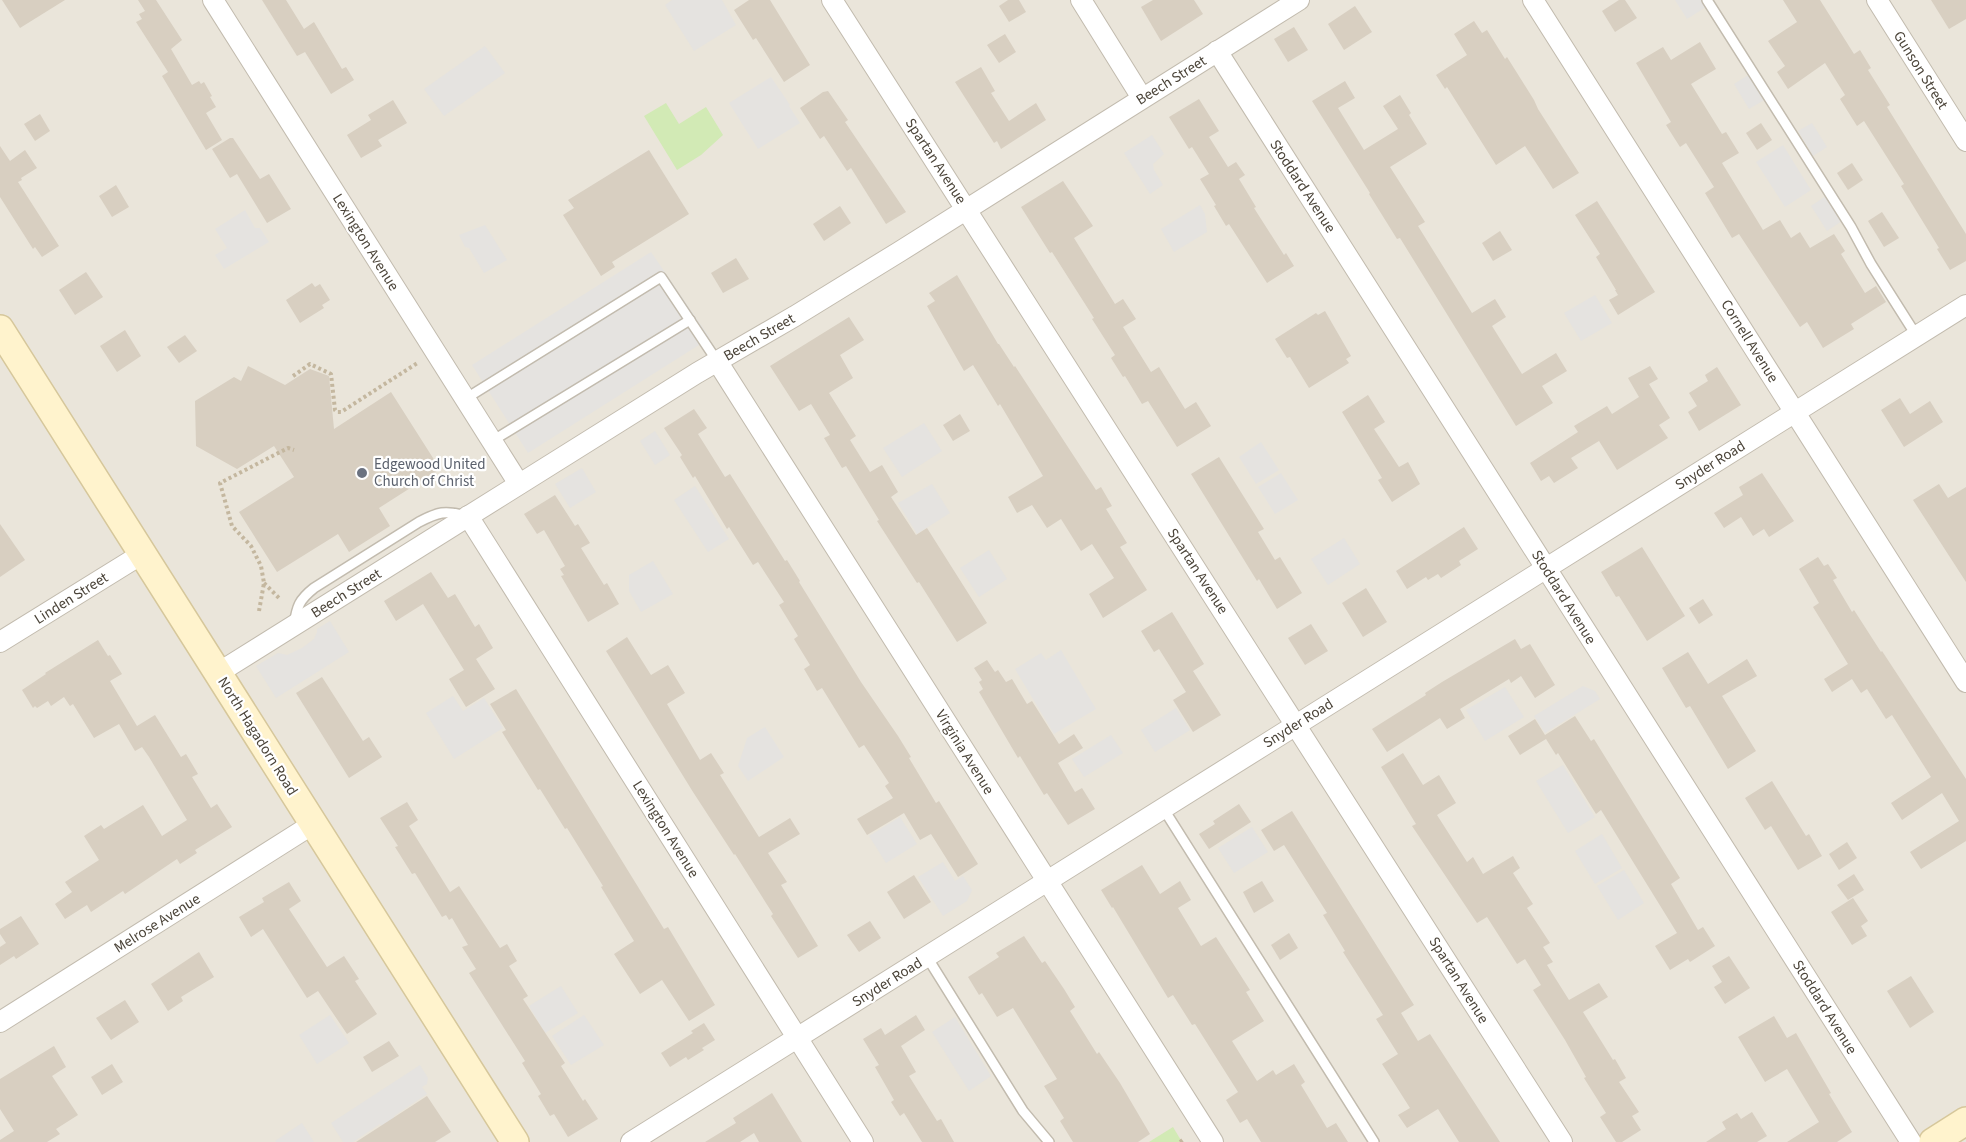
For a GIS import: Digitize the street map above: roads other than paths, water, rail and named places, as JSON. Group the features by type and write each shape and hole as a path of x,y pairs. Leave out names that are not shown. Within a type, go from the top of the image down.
{"street":[{"name":"Lexington Avenue","path":"213,0 519,484"},
{"name":"Spartan Avenue","path":"832,0 1562,1142"},
{"path":"1081,0 1142,98"},
{"name":"Beech Street","path":"218,673 717,361 795,316 967,209 1299,0"},
{"name":"Cornell Avenue","path":"1533,0 1966,682"},
{"name":"Gunson Street","path":"1877,0 1966,141"},
{"name":"Stoddard Avenue","path":"1217,51 1911,1142"},
{"name":"Snyder Road","path":"631,1142 1966,305"},
{"name":"North Hagadorn Road","path":"0,329 514,1142"},
{"name":"Virginia Avenue","path":"717,361 1213,1142"},
{"name":"Lexington Avenue","path":"468,516 863,1142"},
{"name":"Linden Street","path":"0,642 142,554"},
{"name":"Melrose Avenue","path":"0,1022 313,824"},
{"path":"1933,1142 1966,1121"}],"lane":[{"path":"1707,0 1851,226 1871,264 1916,335"},
{"path":"465,399 661,277 717,361"},
{"path":"492,441 690,320"},
{"path":"1163,808 1374,1142"},
{"path":"927,957 1023,1111 1049,1142"}],"place":[{"name":"Edgewood United Church of Christ","path":"362,473"}]}
